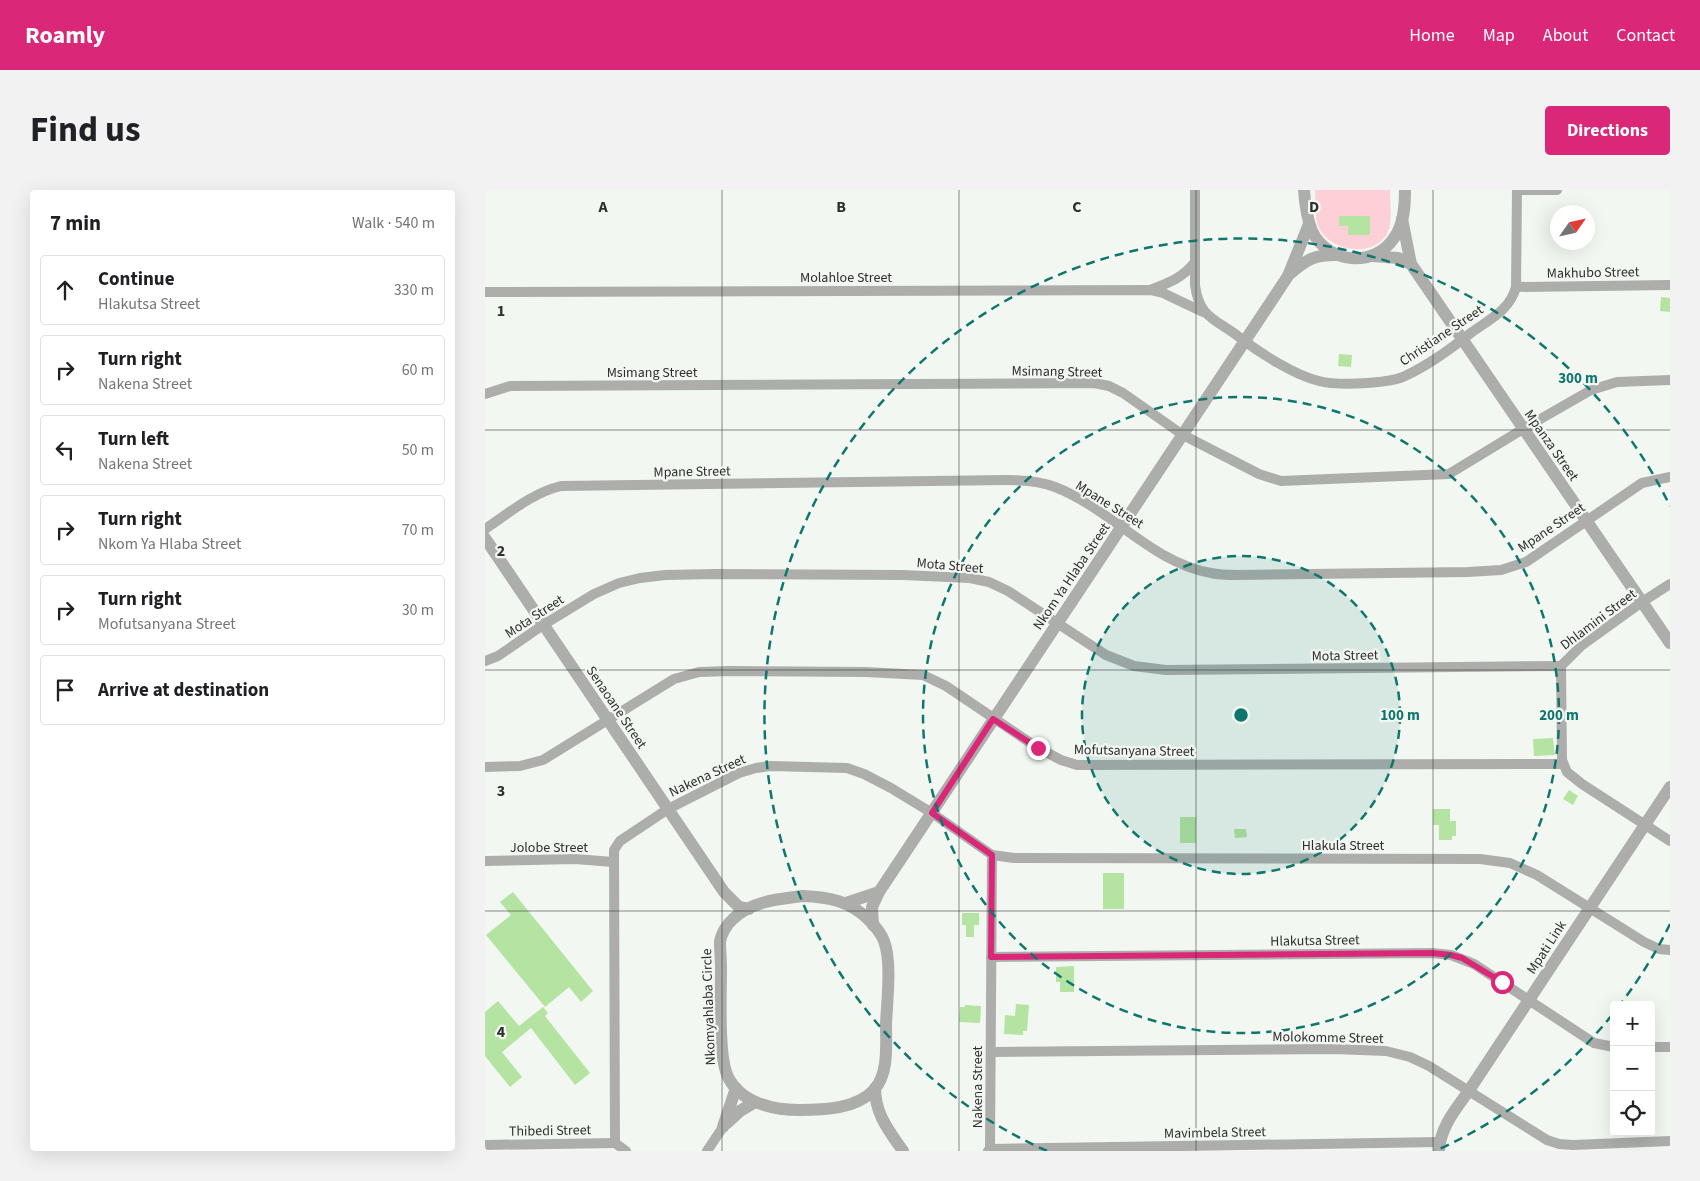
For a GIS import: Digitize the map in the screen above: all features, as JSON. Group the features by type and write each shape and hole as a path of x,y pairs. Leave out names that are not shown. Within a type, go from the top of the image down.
{"street":[{"path":"1195,190 1196,295 1203,312"},
{"path":"1302,192 1309,224 1324,247 1338,255 1351,259 1362,259 1373,256 1381,251 1395,238 1402,219 1405,190"},
{"path":"1517,190 1557,190"},
{"name":"Christiane Street","path":"1203,312 1293,372 1320,382 1380,382 1404,376 1463,340 1505,308 1513,298 1516,287 1517,190"},
{"name":"Mpanza Street","path":"1402,219 1411,264 1670,643"},
{"name":"Nkom Ya Hlaba Street","path":"873,925 872,907 879,892 1288,276 1309,224"},
{"name":"Nkom Ya Hlaba Street","path":"1288,276 1305,261 1323,255 1338,255"},
{"path":"1373,256 1398,258 1411,264"},
{"path":"1150,290 1180,278 1195,262"},
{"name":"Makhubo Street","path":"1516,287 1670,285"},
{"name":"Molahloe Street","path":"485,292 1150,290 1163,293 1203,312"},
{"name":"Msimang Street","path":"485,394 510,386 1093,383 1109,386 1123,393 1183,434 1259,474 1281,481 1449,474 1574,399 1606,384 1633,380 1670,380"},
{"name":"Mpane Street","path":"485,529 530,498 546,489 561,486 1033,481 1055,486 1077,497 1167,557 1190,568 1211,573 1238,575 1468,572 1501,570 1525,562 1642,483 1670,476"},
{"name":"Senaoane Street","path":"485,538 724,892 739,907 749,909"},
{"name":"Mota Street","path":"485,661 497,656 594,594 619,583 665,575 715,574 903,575 970,578 989,582 1008,591 1106,656 1135,666 1167,670 1561,666"},
{"name":"Dhlamini Street","path":"1563,764 1561,666 1581,646 1670,584"},
{"name":"Mofutsanyana Street","path":"485,767 520,766 543,760 674,678 699,672 729,671 866,672 923,675 945,686 1038,748 1061,760 1077,765 1563,764"},
{"path":"1563,764 1567,772 1582,784 1670,841"},
{"name":"Nakena Street","path":"615,1143 614,850 620,841 668,809 739,773 770,766 847,768 864,774 932,813 992,855 989,1150"},
{"name":"Mpati Link","path":"1439,1146 1449,1118 1670,788"},
{"name":"Hlakula Street","path":"992,855 1030,859 1480,859 1510,863 1537,875 1644,942 1670,950"},
{"name":"Jolobe Street","path":"485,861 575,860 613,862"},
{"name":"Senaoane Street","path":"724,892 729,910 729,923"},
{"path":"846,903 879,892"},
{"path":"729,923 737,915 757,904 771,900 803,896 835,899 846,903 856,909 873,925 884,942 888,976 886,1056 882,1074 875,1088 876,1104 881,1120 903,1151"},
{"name":"Nkomyahlaba Circle","path":"729,923 720,941 722,1051 727,1077 736,1088 755,1102 776,1108 799,1110 837,1107 856,1103 875,1088"},
{"name":"Hlakutsa Street","path":"991,957 1451,955 1474,964 1594,1043 1610,1046"},
{"path":"1655,1047 1670,1047"},
{"name":"Molokomme Street","path":"991,1052 1324,1049 1385,1051 1416,1060 1547,1140 1559,1144 1670,1141"},
{"path":"723,1127 736,1088"},
{"path":"707,1151 723,1127 740,1111 755,1102"},
{"path":"856,1103 881,1120"},
{"path":"615,1143 626,1151"},
{"name":"Thibedi Street","path":"485,1145 615,1143"},
{"name":"Mavimbela Street","path":"989,1150 1439,1146"}],"shaded area":[{"path":"1315,190 1390,190 1390,225 1384,239 1376,245 1355,249 1334,243 1325,236 1317,224"}],"building":[{"path":"1339,216 1370,216 1370,235 1348,235 1348,226 1339,226"},
{"path":"1661,297 1670,298 1670,312 1660,311"},
{"path":"1339,354 1352,355 1351,367 1338,366"},
{"path":"1553,738 1555,755 1534,756 1533,739"},
{"path":"1569,790 1578,796 1573,805 1563,799"},
{"path":"1433,809 1450,809 1450,821 1456,821 1456,836 1452,836 1452,840 1439,840 1439,825 1433,825"},
{"path":"1180,817 1196,817 1196,843 1180,843"},
{"path":"1234,829 1246,829 1247,837 1235,838"},
{"path":"1103,873 1124,873 1124,909 1103,909"},
{"path":"513,892 593,991 581,1002 569,987 545,1007 486,935 511,915 500,902"},
{"path":"962,913 979,913 979,925 974,925 974,937 966,937 966,925 962,925"},
{"path":"1074,966 1074,992 1060,992 1060,982 1056,982 1056,967"},
{"path":"498,1001 519,1026 543,1007 548,1013 545,1016 590,1073 575,1085 531,1028 502,1052 522,1077 510,1087 485,1056 485,1012"},
{"path":"1016,1004 1029,1005 1027,1031 1023,1031 1023,1035 1004,1034 1005,1015 1015,1016"},
{"path":"965,1005 981,1006 980,1023 959,1022 960,1007 965,1007"}],"route":[{"path":"1038,748 993,719 932,813 992,855 991,957 1432,953 1462,958 1502,982"}]}
